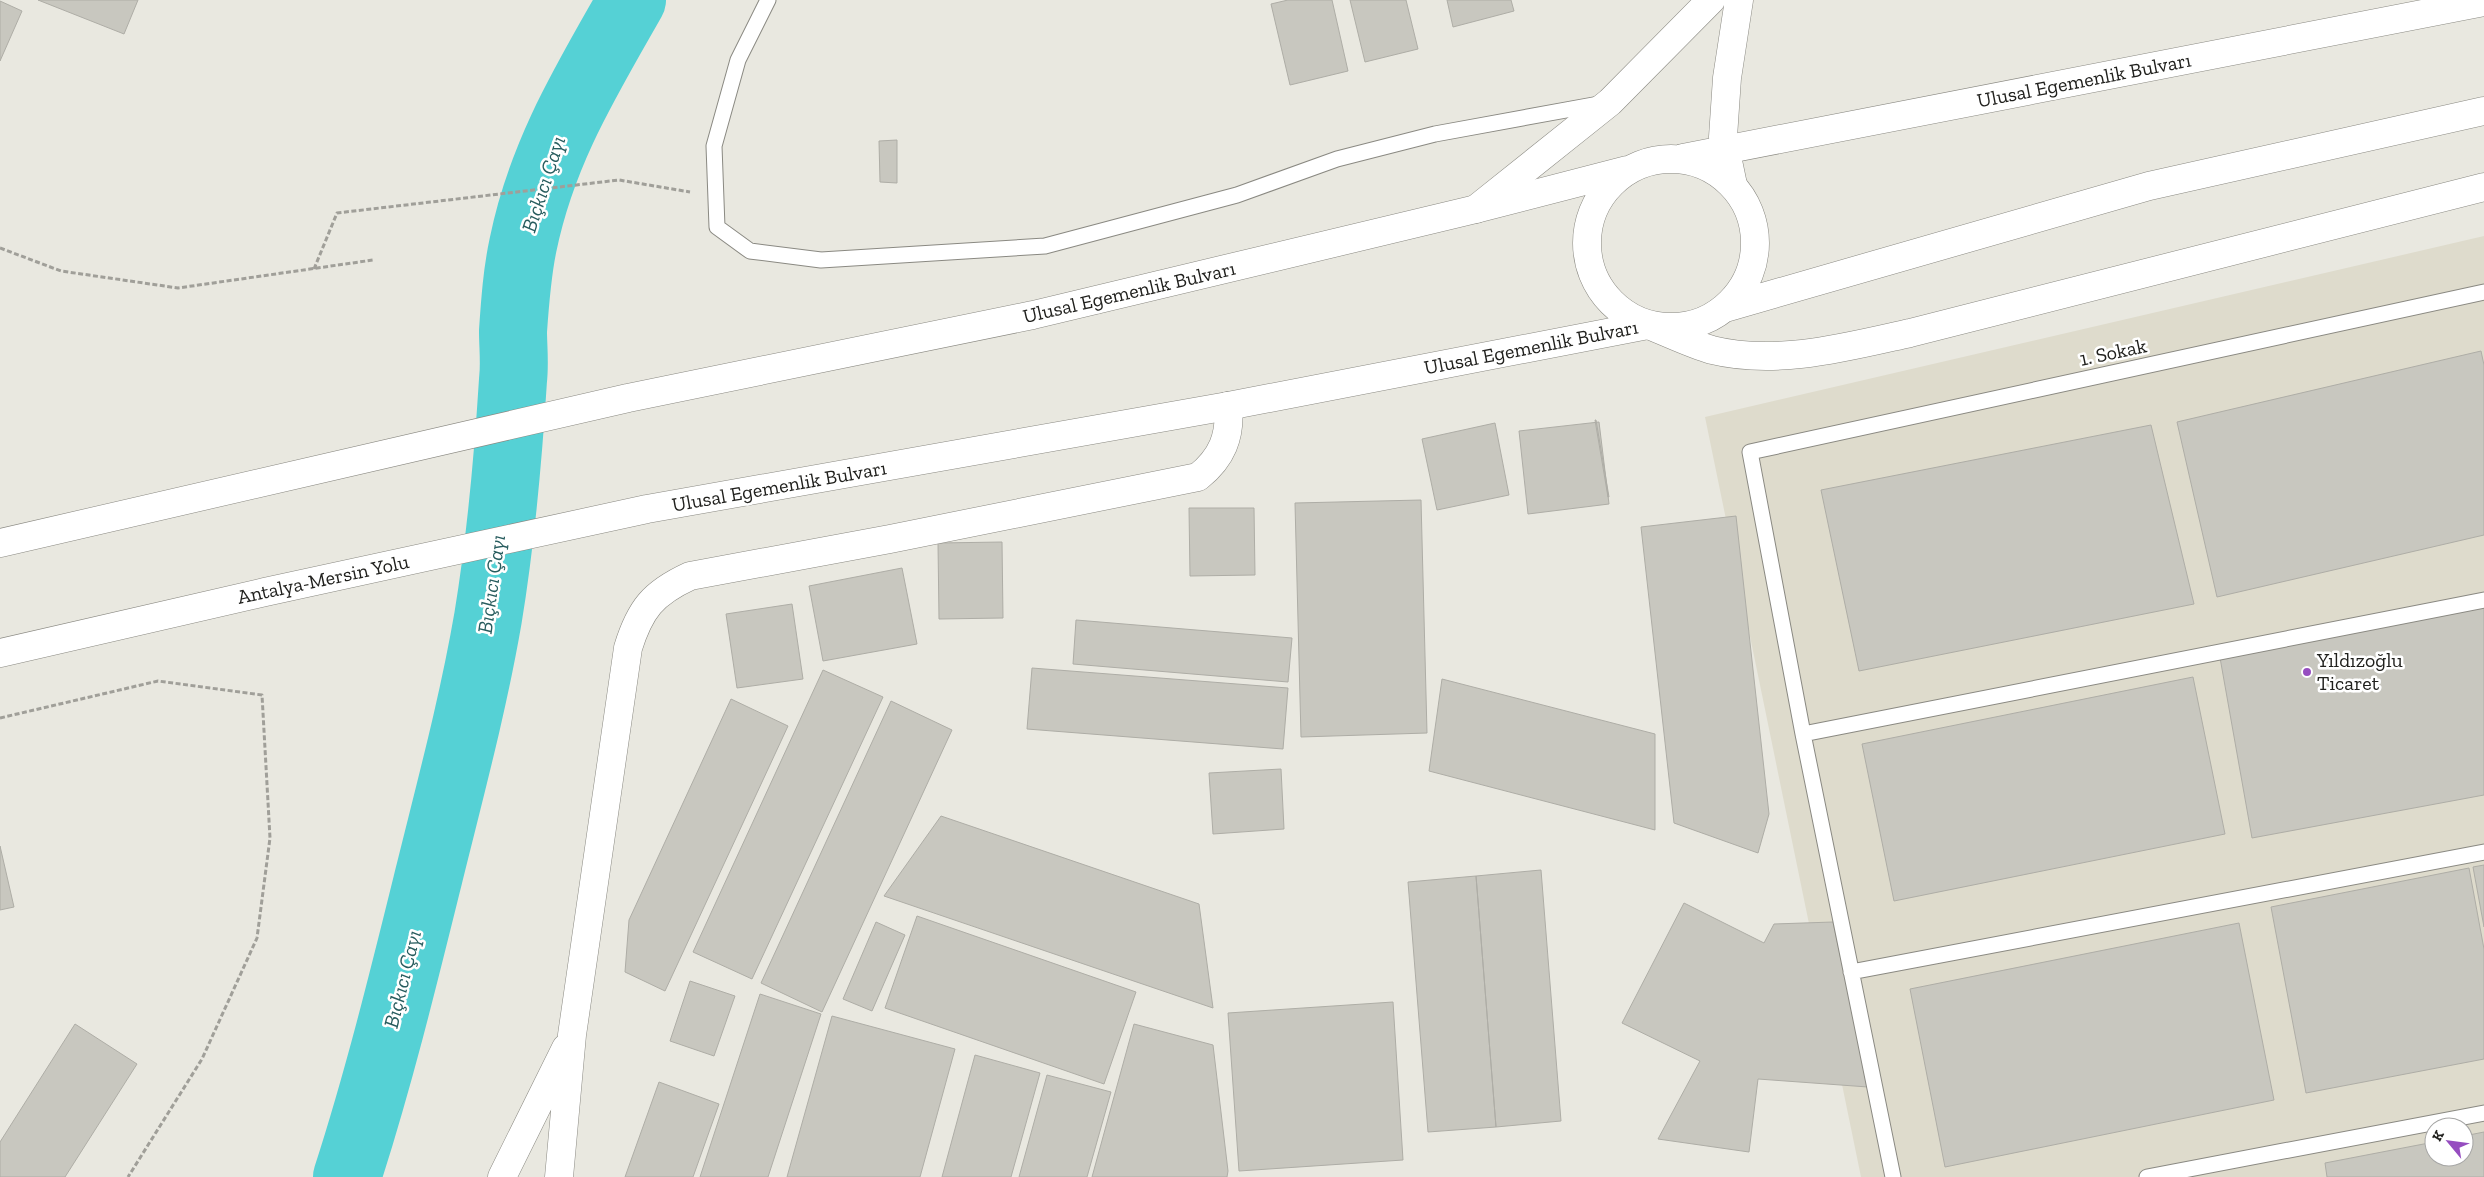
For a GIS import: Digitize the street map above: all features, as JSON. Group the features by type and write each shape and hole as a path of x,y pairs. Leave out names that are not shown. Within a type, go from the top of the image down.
{"main road":[{"path":"1476,209 1610,102 1711,0"},
{"path":"1733,185 1724,137 1727,78 1739,0"},
{"name":"Ulusal Egemenlik Bulvarı","path":"1683,158 2484,2"},
{"path":"1648,325 1675,328 1701,322 1725,308 2149,186 2484,112"},
{"path":"1725,308 1743,288 1753,263 1756,236 1749,209 1733,185 1711,167 1683,158 1654,159 1627,170 1605,189 1591,214 1586,242 1591,271 1604,295 1623,314 1648,325 1712,350 1753,355 1816,353 1910,333 2484,187"},
{"name":"Ulusal Egemenlik Bulvarı","path":"0,543 628,398 1033,315 1476,209 1627,170"},
{"name":"Ulusal Egemenlik Bulvarı","path":"647,509 1228,406 1648,325"},
{"path":"559,1177 572,1035 628,648 635,623 650,602 666,588 690,576 890,539 1198,477 1210,468 1220,455 1227,440 1230,423 1228,406"},
{"name":"Antalya-Mersin Yolu","path":"0,652 647,509"},
{"path":"502,1177 572,1035"}],"lane":[{"path":"768,0 738,60 714,146 718,227 750,251 821,260 1045,246 1237,195 1338,159 1435,134 1610,102"},
{"name":"1. Sokak","path":"1803,734 1750,452 2484,292"},
{"path":"1893,1177 1803,734 2484,600"},
{"path":"1851,972 2484,852"},
{"path":"2146,1177 2484,1113"}],"path":[{"path":"314,269 337,213 619,180 715,196"},
{"path":"0,248 61,271 178,288 373,260"},
{"path":"0,718 158,681 262,695 270,838 257,938 202,1059 128,1177"}],"shaded area":[{"path":"2484,236 2484,1177 1861,1177 1705,417"}],"building":[{"path":"38,0 138,0 124,34"},
{"path":"1288,0 1332,0 1348,71 1290,85 1271,4"},
{"path":"1350,0 1406,0 1418,49 1365,62"},
{"path":"1447,0 1511,0 1514,11 1453,27"},
{"path":"0,1 22,11 0,61"},
{"path":"897,140 897,183 880,182 879,141"},
{"path":"2481,351 2484,365 2484,535 2217,597 2177,422"},
{"path":"1596,420 1609,497 1608,497"},
{"path":"1599,422 1609,504 1528,514 1519,431"},
{"path":"1495,423 1509,495 1437,510 1422,439"},
{"path":"2151,425 2194,604 1859,671 1821,490"},
{"path":"1421,500 1427,733 1301,737 1295,503"},
{"path":"1189,508 1254,508 1255,575 1190,576"},
{"path":"1736,516 1769,814 1758,853 1674,823 1641,527"},
{"path":"1002,542 1003,618 939,619 938,543"},
{"path":"902,568 917,644 823,661 809,586"},
{"path":"792,604 803,679 737,688 726,614"},
{"path":"2484,604 2484,795 2252,838 2219,652"},
{"path":"1076,620 1292,638 1288,682 1073,664"},
{"path":"1032,668 1288,688 1283,749 1027,729"},
{"path":"823,670 883,697 752,979 693,952"},
{"path":"2193,677 2225,834 1894,901 1862,744"},
{"path":"1442,679 1655,734 1655,830 1429,771"},
{"path":"731,699 788,726 665,991 625,972 629,920"},
{"path":"891,701 952,730 822,1012 761,983"},
{"path":"1281,769 1284,829 1213,834 1209,773"},
{"path":"941,816 1199,904 1213,1008 884,896"},
{"path":"0,846 14,907 0,910"},
{"path":"2484,865 2484,927 2473,867"},
{"path":"2469,868 2484,949 2484,1059 2306,1093 2271,907"},
{"path":"1541,870 1561,1121 1496,1127 1476,876"},
{"path":"1476,876 1496,1127 1428,1132 1408,882"},
{"path":"1684,903 1764,943 1774,924 1833,922 1868,1087 1758,1079 1749,1152 1658,1139 1700,1061 1622,1023"},
{"path":"917,916 1136,992 1104,1084 885,1008"},
{"path":"876,922 905,935 872,1011 843,999"},
{"path":"2239,923 2274,1100 1945,1167 1910,989"},
{"path":"690,981 735,996 714,1056 670,1041"},
{"path":"760,994 821,1014 768,1177 700,1177"},
{"path":"1393,1002 1403,1160 1239,1171 1228,1013"},
{"path":"832,1016 955,1049 920,1177 787,1177"},
{"path":"75,1024 137,1064 65,1177 0,1177 0,1142"},
{"path":"1134,1024 1213,1045 1228,1171 1227,1177 1092,1177"},
{"path":"975,1055 1040,1073 1011,1177 942,1177"},
{"path":"1047,1075 1111,1092 1087,1177 1019,1177"},
{"path":"659,1082 719,1104 693,1177 625,1177"},
{"path":"2484,1132 2484,1177 2327,1177 2325,1163 2424,1144 2424,1167 2474,1167 2474,1134"}],"waterway":[{"name":"Bıçkıcı Çayı","path":"347,1177 401,989 461,747 482,651 493,588 504,499 514,374 513,331 518,277 531,211 567,118 632,0"}],"place":[{"name":"Yıldızoğlu Ticaret","path":"2307,672"}]}
